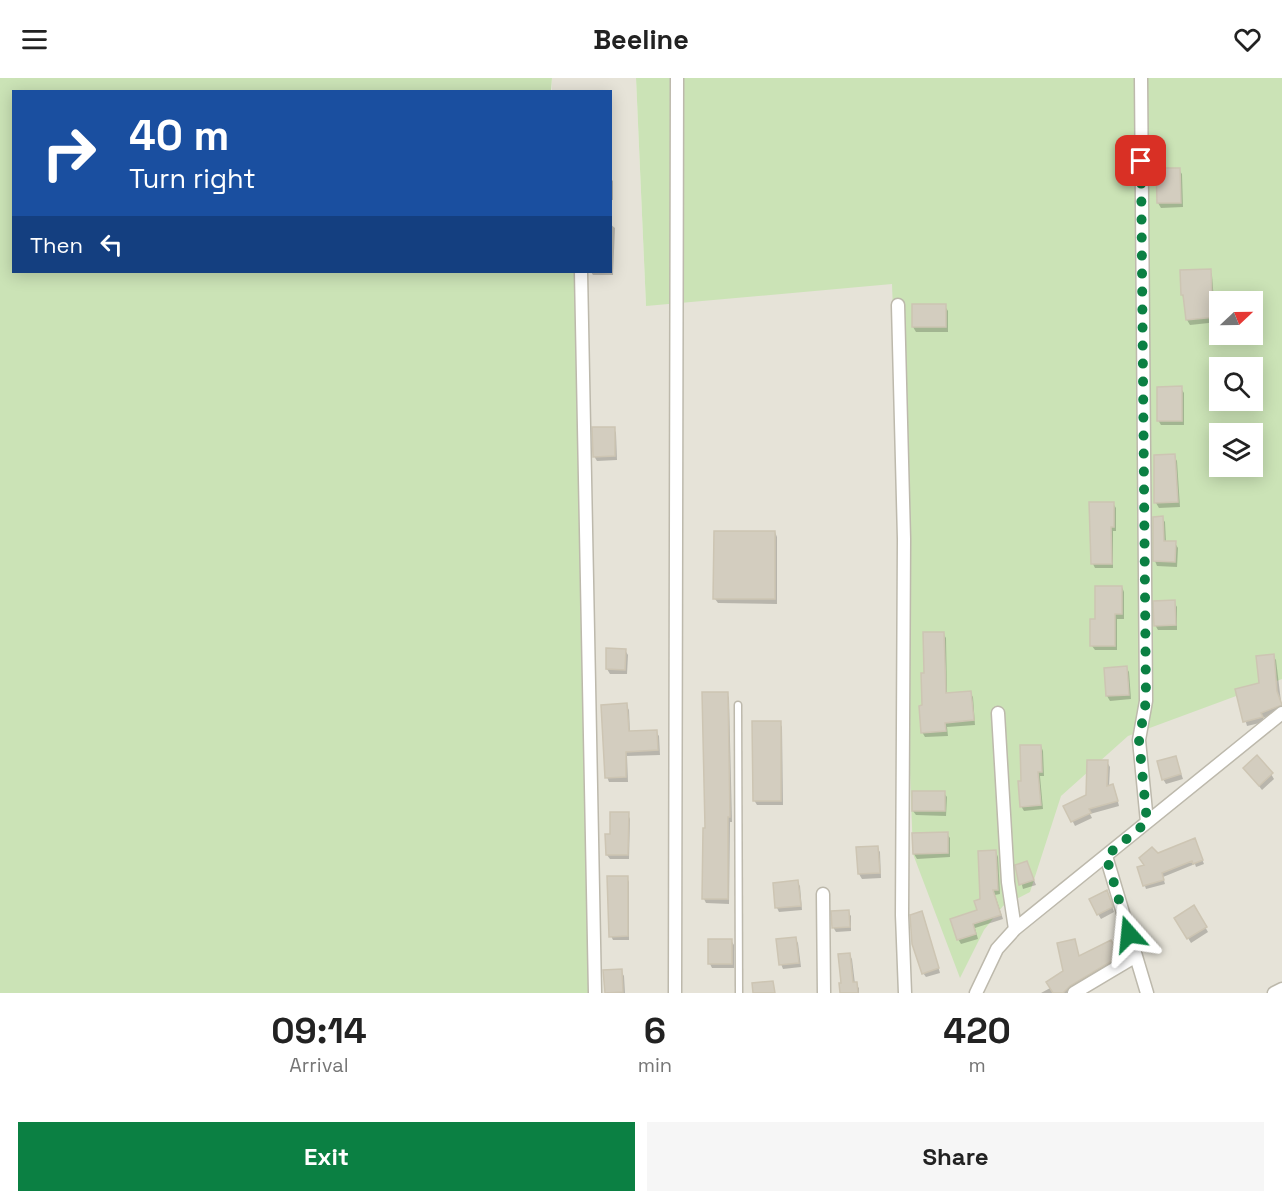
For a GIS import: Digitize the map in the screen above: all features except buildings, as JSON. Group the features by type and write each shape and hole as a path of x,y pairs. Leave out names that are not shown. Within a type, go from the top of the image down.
{"street":[{"path":"675,993 677,78"},
{"path":"1141,78 1146,701 1139,740 1147,822"},
{"path":"581,273 595,993"},
{"path":"898,305 904,539 902,915 905,993"},
{"path":"998,713 1008,882 1015,929"},
{"path":"976,993 997,949 1015,929 1282,713"},
{"path":"1106,856 1147,993"},
{"path":"823,894 824,993"},
{"path":"1074,993 1136,956"},
{"path":"1274,993 1282,989"}],"lane":[{"path":"738,705 739,993"}],"shaded area":[{"path":"552,78 636,78 646,306 1282,78 1282,993 595,993 584,273 612,273 612,90 552,90"}],"green space":[{"path":"0,78 552,78 551,90 12,90 12,273 584,273 595,993 0,993"},
{"path":"636,78 1282,78 1282,679 1128,736 1061,796 1030,892 1003,906 984,930 960,978 913,854 892,284 646,306"}],"route":[{"path":"1129,934 1106,856 1147,822 1139,740 1146,701 1141,161"}]}
